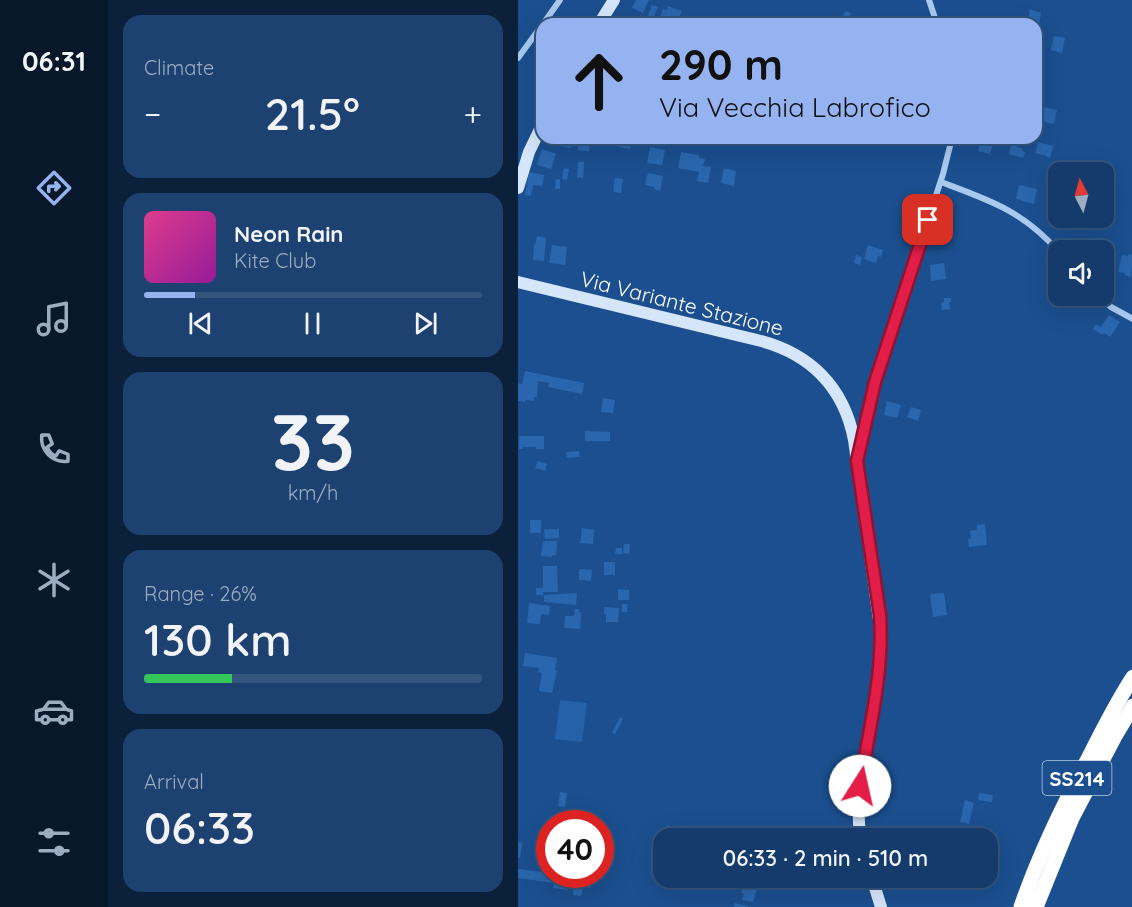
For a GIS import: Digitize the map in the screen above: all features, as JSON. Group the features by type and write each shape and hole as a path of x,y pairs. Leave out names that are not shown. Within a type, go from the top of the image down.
{"highway":[{"name":"SS214","path":"1021,907 1055,821 1109,717 1133,677"},
{"name":"SS214","path":"1036,907 1079,805 1133,706"}],"street":[{"path":"547,18 560,0"},
{"path":"603,18 614,0"},
{"path":"929,0 934,18"},
{"path":"518,58 536,33"},
{"path":"518,188 536,137"},
{"path":"857,461 878,373 941,182 950,144"},
{"path":"941,182 1012,212 1035,228 1048,241"},
{"name":"Via Variante Stazione","path":"518,282 776,345 805,360 817,370 836,394 850,424 880,615 880,667 858,798 859,828"},
{"path":"1110,306 1133,319"},
{"path":"875,888 881,907"}],"shaded area":[{"path":"560,700 587,703 582,742 555,739"}],"building":[{"path":"636,0 649,0 643,13 632,8"},
{"path":"652,5 658,7 653,18 647,17"},
{"path":"668,6 682,11 679,18 660,17 663,9 667,10"},
{"path":"1030,9 1041,13 1040,18 1028,18"},
{"path":"845,11 851,13 849,18 842,18"},
{"path":"1054,36 1065,38 1062,53 1051,50"},
{"path":"1042,107 1057,110 1054,124 1042,121"},
{"path":"560,144 572,144 571,148 560,146"},
{"path":"578,144 590,144 589,151 578,150"},
{"path":"619,144 630,144 630,149 619,147"},
{"path":"980,144 993,144 990,154 978,151"},
{"path":"1012,144 1018,144 1017,147 1022,148 1025,152 1023,158 1009,154"},
{"path":"1037,144 1053,146 1050,158 1035,153"},
{"path":"650,147 665,150 662,165 647,163"},
{"path":"542,149 556,154 551,169 537,165"},
{"path":"681,152 699,155 699,158 705,159 703,166 711,167 708,183 697,181 699,172 678,168"},
{"path":"578,162 584,162 583,178 577,177"},
{"path":"564,168 569,169 567,180 562,179"},
{"path":"724,168 736,171 734,186 721,183"},
{"path":"529,172 544,175 542,186 533,185 531,196 525,195"},
{"path":"648,173 663,176 660,191 645,185"},
{"path":"615,178 623,179 621,193 613,192"},
{"path":"556,179 560,179 560,189 555,189"},
{"path":"1019,185 1037,189 1034,204 1016,199"},
{"path":"537,236 546,238 544,261 533,260"},
{"path":"552,245 567,247 565,265 549,263"},
{"path":"868,245 883,250 876,263 864,259"},
{"path":"856,255 862,257 860,265 854,263"},
{"path":"1122,255 1128,256 1133,255 1131,277 1118,272"},
{"path":"944,263 946,279 931,281 930,265"},
{"path":"944,298 951,298 950,309 942,310 941,303 944,302"},
{"path":"1109,315 1120,322 1110,337 1093,329 1096,324 1101,327"},
{"path":"525,371 584,383 582,394 548,387 549,383 538,381 537,397 534,397 534,401 518,401 518,383 522,384"},
{"path":"603,398 615,400 613,413 601,412"},
{"path":"887,401 901,405 897,418 884,415"},
{"path":"911,407 921,410 918,421 907,417"},
{"path":"585,431 610,432 610,441 585,441"},
{"path":"519,436 544,436 544,449 523,447 519,449"},
{"path":"579,451 580,457 567,458 566,452"},
{"path":"538,461 547,464 545,471 535,468"},
{"path":"530,520 541,520 541,533 530,533"},
{"path":"985,524 987,545 969,547 970,531 977,530 977,525"},
{"path":"582,528 594,530 593,544 580,543"},
{"path":"544,529 559,529 559,538 545,539"},
{"path":"543,541 557,541 556,555 541,556"},
{"path":"624,544 630,544 629,554 623,553"},
{"path":"616,548 622,548 622,554 615,554"},
{"path":"604,562 615,562 615,575 604,575"},
{"path":"543,566 557,566 558,592 543,592 543,595 536,595 536,588 543,588"},
{"path":"579,569 592,570 591,581 579,580"},
{"path":"618,589 629,590 629,600 618,600"},
{"path":"577,593 576,605 544,602 544,595"},
{"path":"944,593 947,615 933,617 930,594"},
{"path":"529,603 550,606 549,615 541,614 540,624 527,623"},
{"path":"622,604 628,604 627,612 622,612"},
{"path":"604,607 619,608 618,622 606,622"},
{"path":"575,609 579,609 581,613 580,629 564,628 565,616 574,616"},
{"path":"525,653 557,658 555,670 557,671 552,693 539,691 542,673 538,672 539,668 523,666"},
{"path":"620,717 623,719 615,734 612,733"},
{"path":"560,792 567,793 565,807 558,806"},
{"path":"979,793 993,795 992,802 978,800"},
{"path":"965,800 974,803 969,824 960,822"},
{"path":"518,842 522,843 520,858 518,858"},
{"path":"518,869 536,871 536,880 518,878"},
{"path":"574,888 583,888 581,896 573,895"},
{"path":"743,888 757,888 753,902 742,900 744,894 741,893"},
{"path":"735,903 748,906 748,907 734,907"}],"route":[{"path":"860,786 876,699 881,640 880,615 857,461 875,382 928,220"}]}
